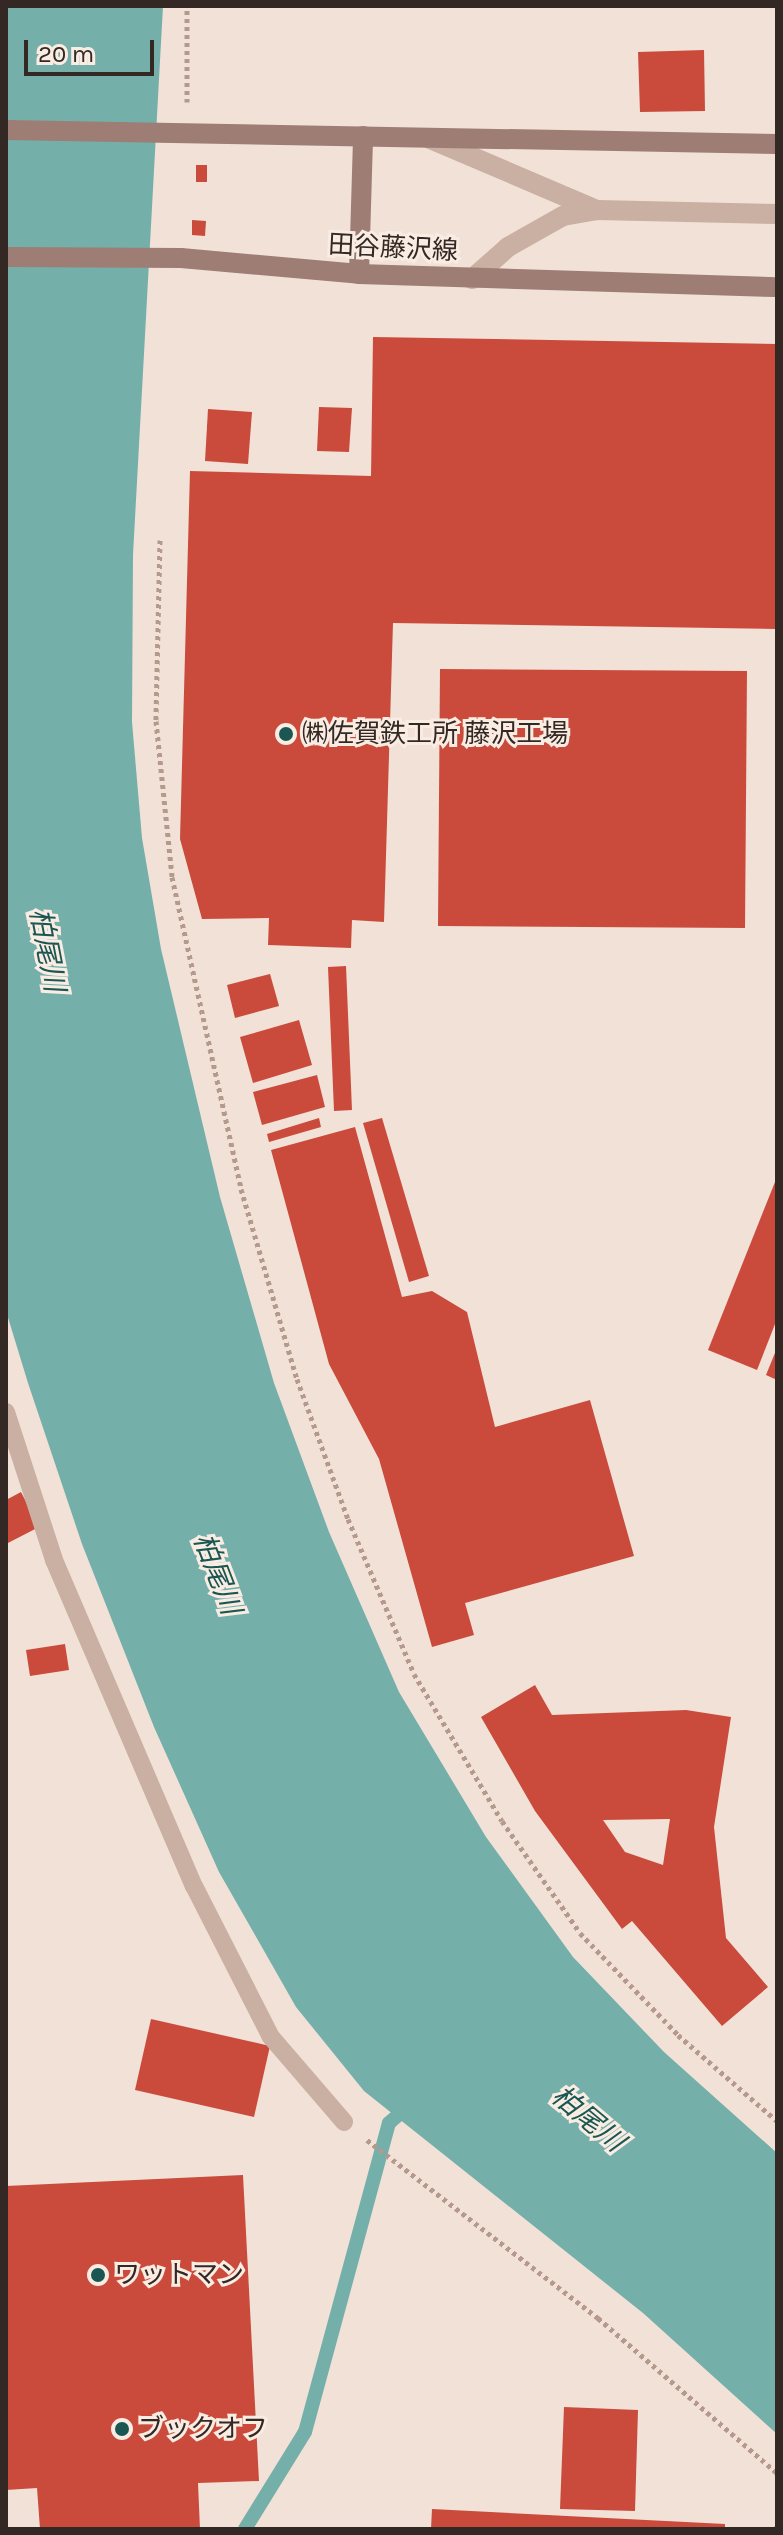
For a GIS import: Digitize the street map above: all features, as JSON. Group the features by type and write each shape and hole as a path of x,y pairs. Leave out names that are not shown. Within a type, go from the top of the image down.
{"main road":[{"path":"6,130 777,144"},
{"path":"359,274 363,136"},
{"name":"田谷藤沢線","path":"6,257 181,258 359,274 777,287"}],"street":[{"path":"425,137 597,210"},
{"path":"472,279 534,229 563,216 597,210 777,214"}],"lane":[{"path":"6,1412 54,1560 194,1886 271,2037 344,2122"}],"path":[{"path":"187,6 187,131"},
{"path":"160,540 156,721 172,877 241,1189 297,1379 348,1519 414,1674 502,1821 580,1933 678,2035 777,2121"},
{"path":"344,2122 598,2318 777,2473"}],"water":[{"name":"柏尾川","path":"6,6 163,6 133,555 132,722 142,838 161,949 220,1197 274,1383 329,1532 399,1692 486,1837 573,1957 664,2052 777,2153 777,2434 643,2313 364,2091 296,2007 219,1872 154,1727 82,1544 28,1383 6,1311"}],"building":[{"path":"704,50 705,111 640,112 638,52"},
{"path":"196,165 207,165 207,182 196,182"},
{"path":"192,220 206,221 205,236 192,235"},
{"name":"㈱佐賀鉄工所 藤沢工場","path":"373,337 777,344 777,629 393,623 384,922 352,920 351,948 268,945 269,918 202,919 180,839 190,471 371,476"},
{"path":"319,407 352,408 349,452 317,451"},
{"path":"208,409 252,412 248,464 205,461"},
{"path":"440,669 747,671 745,928 438,926"},
{"path":"346,966 352,1110 334,1111 328,967"},
{"path":"270,974 279,1006 235,1018 227,985"},
{"path":"299,1020 312,1065 253,1083 240,1037"},
{"path":"317,1075 325,1107 262,1125 253,1092"},
{"path":"319,1118 321,1127 269,1142 267,1134"},
{"path":"382,1118 429,1276 409,1282 363,1123"},
{"path":"355,1127 402,1297 432,1291 467,1312 495,1427 590,1400 634,1556 465,1603 474,1635 432,1647 379,1459 329,1364 271,1150"},
{"path":"777,1177 777,1319 757,1370 708,1350"},
{"path":"777,1348 777,1380 766,1375"},
{"path":"21,1492 39,1527 6,1544 6,1500"},
{"path":"65,1644 69,1670 30,1676 26,1650"},
{"path":"535,1685 552,1715 686,1710 731,1717 714,1827 726,1938 768,1987 722,2026 632,1921 622,1929 535,1811 481,1717","holes":["670,1819 663,1865 625,1852 603,1820"]},
{"path":"151,2019 270,2046 254,2117 135,2090"},
{"path":"243,2175 259,2481 198,2483 200,2529 40,2529 37,2488 6,2490 6,2186"},
{"path":"564,2407 638,2410 635,2511 560,2509"},
{"path":"432,2509 725,2524 725,2529 431,2529"}],"waterway":[{"path":"245,2529 305,2432 389,2123 411,2104"}],"place":[{"name":"㈱佐賀鉄工所 藤沢工場","path":"286,734"},
{"name":"ワットマン","path":"98,2275"},
{"name":"ブックオフ","path":"122,2429"}]}
